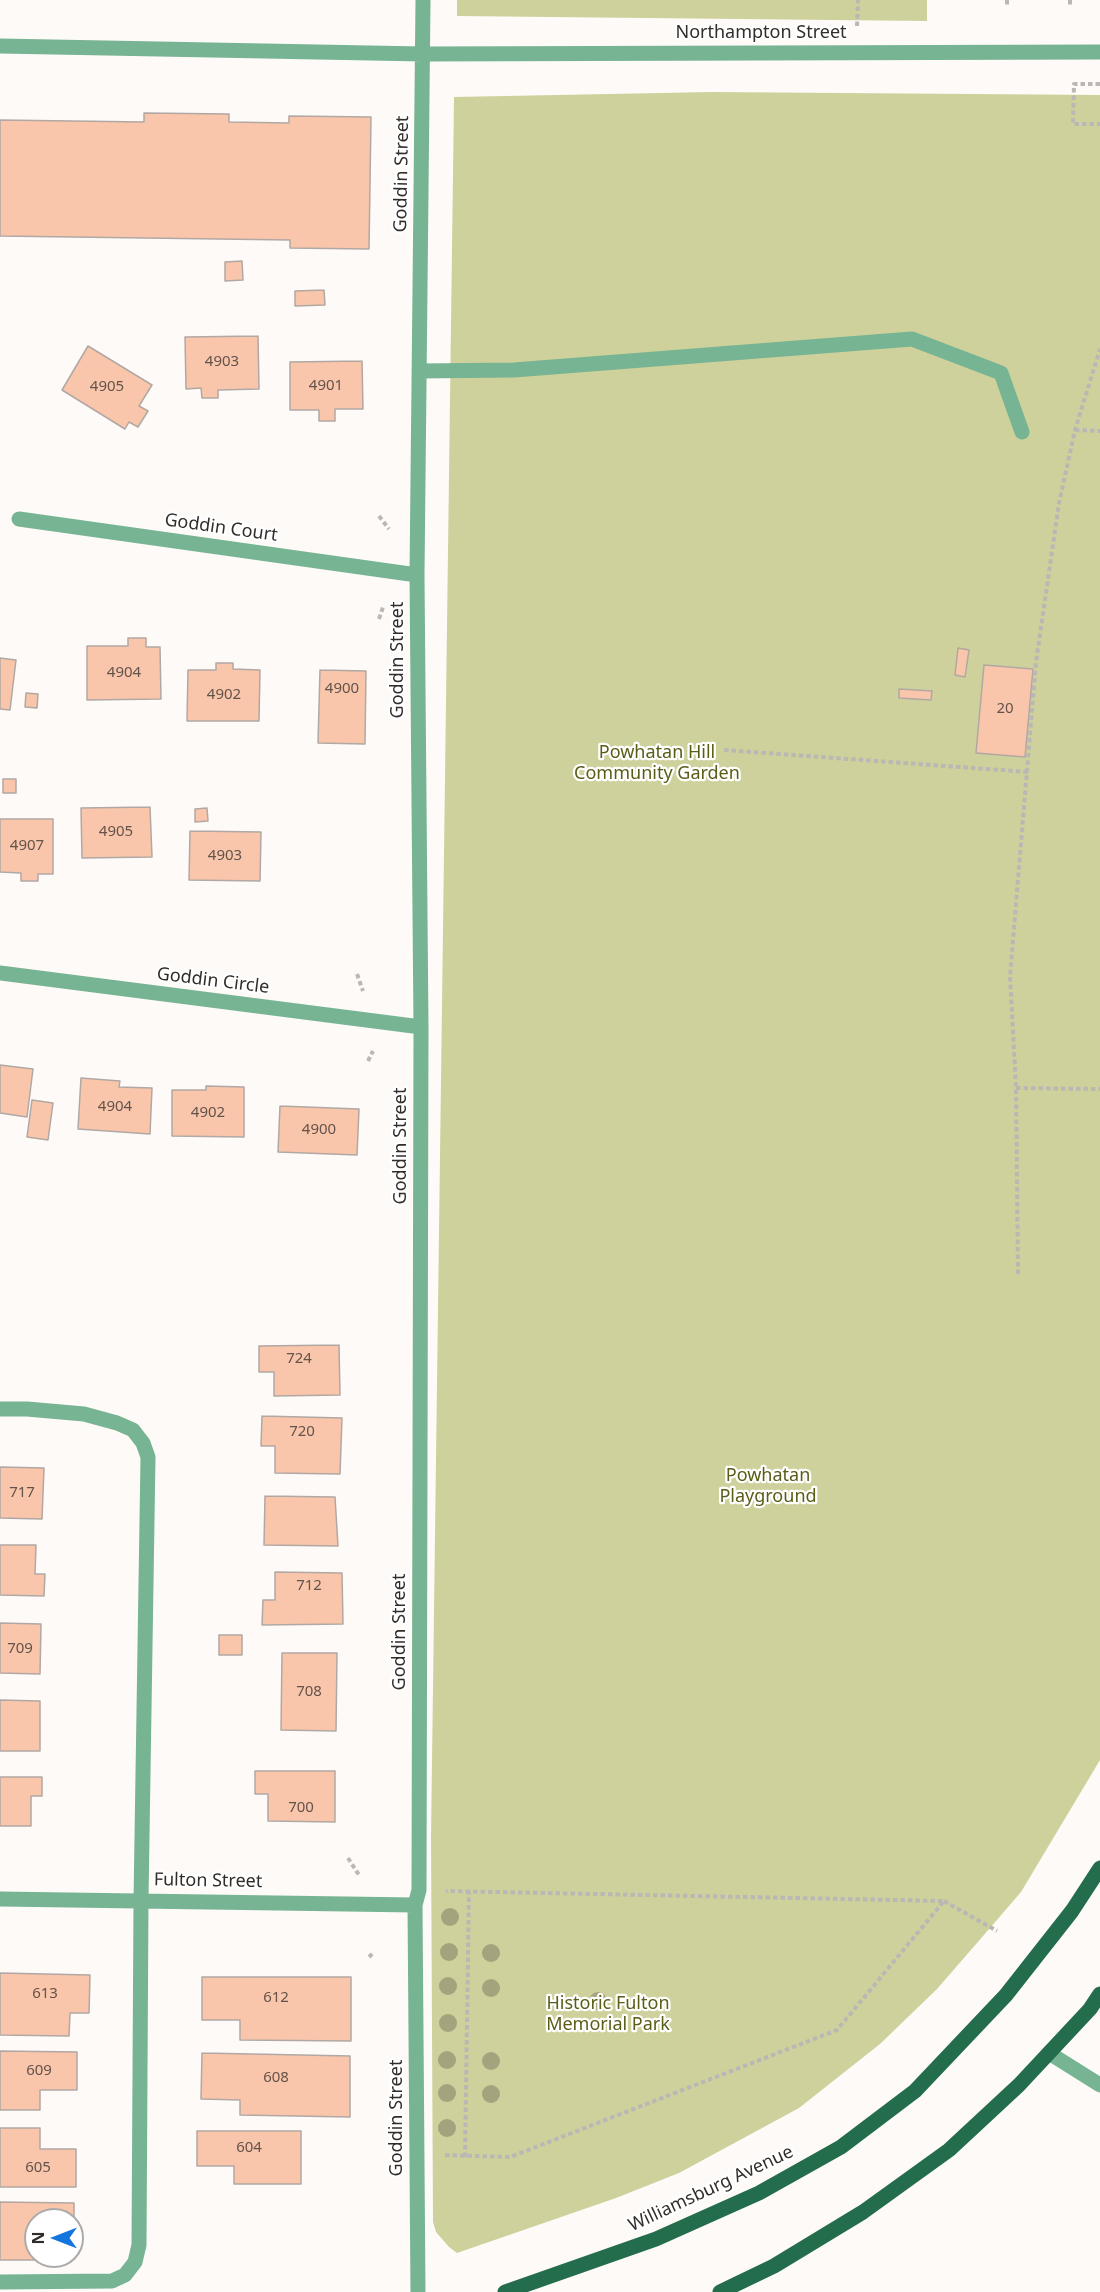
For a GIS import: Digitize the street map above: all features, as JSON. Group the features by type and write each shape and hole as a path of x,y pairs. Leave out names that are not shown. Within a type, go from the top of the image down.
{"main road":[{"name":"Williamsburg Avenue","path":"505,2292 656,2239 759,2193 841,2147 915,2091 1006,1995 1072,1911 1100,1868"},
{"path":"720,2292 774,2266 863,2212 949,2150 1019,2085 1090,2009 1100,1995"}],"street":[{"name":"Goddin Street","path":"418,2292 417,1897 421,1027 417,575 423,0"},
{"name":"Northampton Street","path":"0,46 423,54 1100,52"},
{"path":"419,371 514,370 912,339 1001,373 1022,432"},
{"name":"Goddin Court","path":"19,519 417,575"},
{"name":"Goddin Circle","path":"0,973 421,1027"},
{"path":"0,1409 84,1414 117,1423 133,1430 143,1443 148,1457 141,1900 139,2245 135,2262 125,2276 112,2281 0,2282"},
{"name":"Fulton Street","path":"0,1899 417,1897"},
{"path":"1049,2053 1100,2085"}],"path":[{"path":"857,26 858,0"},
{"path":"1007,0 1007,6"},
{"path":"1070,0 1070,6"},
{"path":"1100,84 1074,84 1072,124 1100,124"},
{"path":"1018,1274 1016,1088 1010,976 1036,662 1059,503 1074,430 1100,349"},
{"path":"1074,430 1100,431"},
{"path":"379,516 389,529"},
{"path":"379,619 383,607"},
{"path":"723,750 1028,772"},
{"path":"357,974 364,993"},
{"path":"368,1061 373,1051"},
{"path":"1016,1088 1100,1089"},
{"path":"348,1858 359,1875"},
{"path":"465,2157 469,1891"},
{"path":"417,1897 469,1891 944,1901 997,1931"},
{"path":"417,2153 465,2157 510,2157 837,2030 944,1901"},
{"path":"369,1957 374,1952"}],"green space":[{"path":"457,0 927,0 927,21 457,16"},
{"name":"Powhatan Playground","path":"712,92 1100,95 1100,1760 1021,1892 990,1928 937,1989 880,2044 799,2108 679,2173 616,2198 457,2253 436,2232 433,2222 431,1837 454,97"}],"building":[{"path":"144,113 229,114 229,122 289,123 289,116 371,117 369,249 290,248 290,240 0,236 0,120 144,122"},
{"path":"242,261 243,280 225,281 225,262"},
{"path":"324,290 325,305 295,306 295,291"},
{"path":"258,336 259,389 218,390 218,398 202,398 201,388 186,389 185,337"},
{"path":"88,346 152,385 139,406 148,411 138,427 129,422 125,429 62,390"},
{"path":"362,361 363,409 335,409 335,421 319,421 319,410 290,410 290,362"},
{"path":"128,638 146,638 146,647 160,647 161,699 87,700 87,646 128,646"},
{"path":"958,648 969,650 965,677 955,675"},
{"path":"0,658 16,660 10,710 0,709"},
{"path":"216,663 233,663 233,669 260,670 259,721 187,721 188,670 216,670"},
{"path":"984,665 1033,669 1025,757 976,753"},
{"path":"320,670 366,671 365,744 318,743"},
{"path":"899,689 932,691 931,700 899,698"},
{"path":"26,693 38,694 37,708 25,707"},
{"path":"3,779 16,779 16,793 3,793"},
{"path":"150,807 152,857 82,858 81,808"},
{"path":"207,808 208,821 195,822 195,809"},
{"path":"0,819 53,819 53,874 38,874 38,881 21,881 21,873 0,872"},
{"path":"190,831 261,832 260,881 189,880"},
{"path":"0,1065 33,1069 27,1117 0,1113"},
{"path":"81,1078 120,1081 119,1087 152,1088 150,1134 78,1129"},
{"path":"206,1086 244,1087 244,1137 172,1136 172,1090 206,1090"},
{"path":"32,1100 53,1103 48,1140 27,1137"},
{"path":"280,1106 359,1109 357,1155 278,1152"},
{"path":"339,1345 340,1395 274,1396 274,1372 259,1372 259,1346"},
{"path":"262,1416 342,1418 340,1474 275,1473 275,1446 261,1446"},
{"path":"0,1467 44,1468 42,1519 0,1518"},
{"path":"265,1496 335,1497 338,1546 264,1545"},
{"path":"0,1545 36,1545 35,1574 45,1574 44,1596 0,1595"},
{"path":"275,1572 342,1573 343,1624 262,1625 263,1600 275,1600"},
{"path":"0,1623 41,1624 40,1674 0,1673"},
{"path":"219,1635 242,1635 242,1655 219,1655"},
{"path":"282,1653 337,1653 336,1731 281,1730"},
{"path":"0,1700 40,1701 40,1751 0,1751"},
{"path":"255,1771 335,1771 335,1822 268,1821 268,1794 255,1794"},
{"path":"0,1777 42,1777 42,1796 31,1796 31,1826 0,1826"},
{"path":"0,1973 90,1975 89,2013 70,2013 69,2036 0,2035"},
{"path":"202,1977 351,1977 351,2041 240,2040 240,2020 202,2020"},
{"path":"0,2051 77,2052 77,2090 40,2090 40,2110 0,2110"},
{"path":"202,2053 350,2056 350,2117 240,2115 240,2100 201,2099"},
{"path":"0,2128 40,2128 40,2149 76,2149 76,2187 0,2187"},
{"path":"197,2131 301,2131 301,2184 234,2184 234,2166 197,2166"},
{"path":"0,2202 74,2203 74,2208 24,2208 24,2260 0,2260"}],"park label":[{"name":"Powhatan Hill Community Garden","path":"657,763"},
{"name":"Historic Fulton Memorial Park","path":"608,2014"}]}
